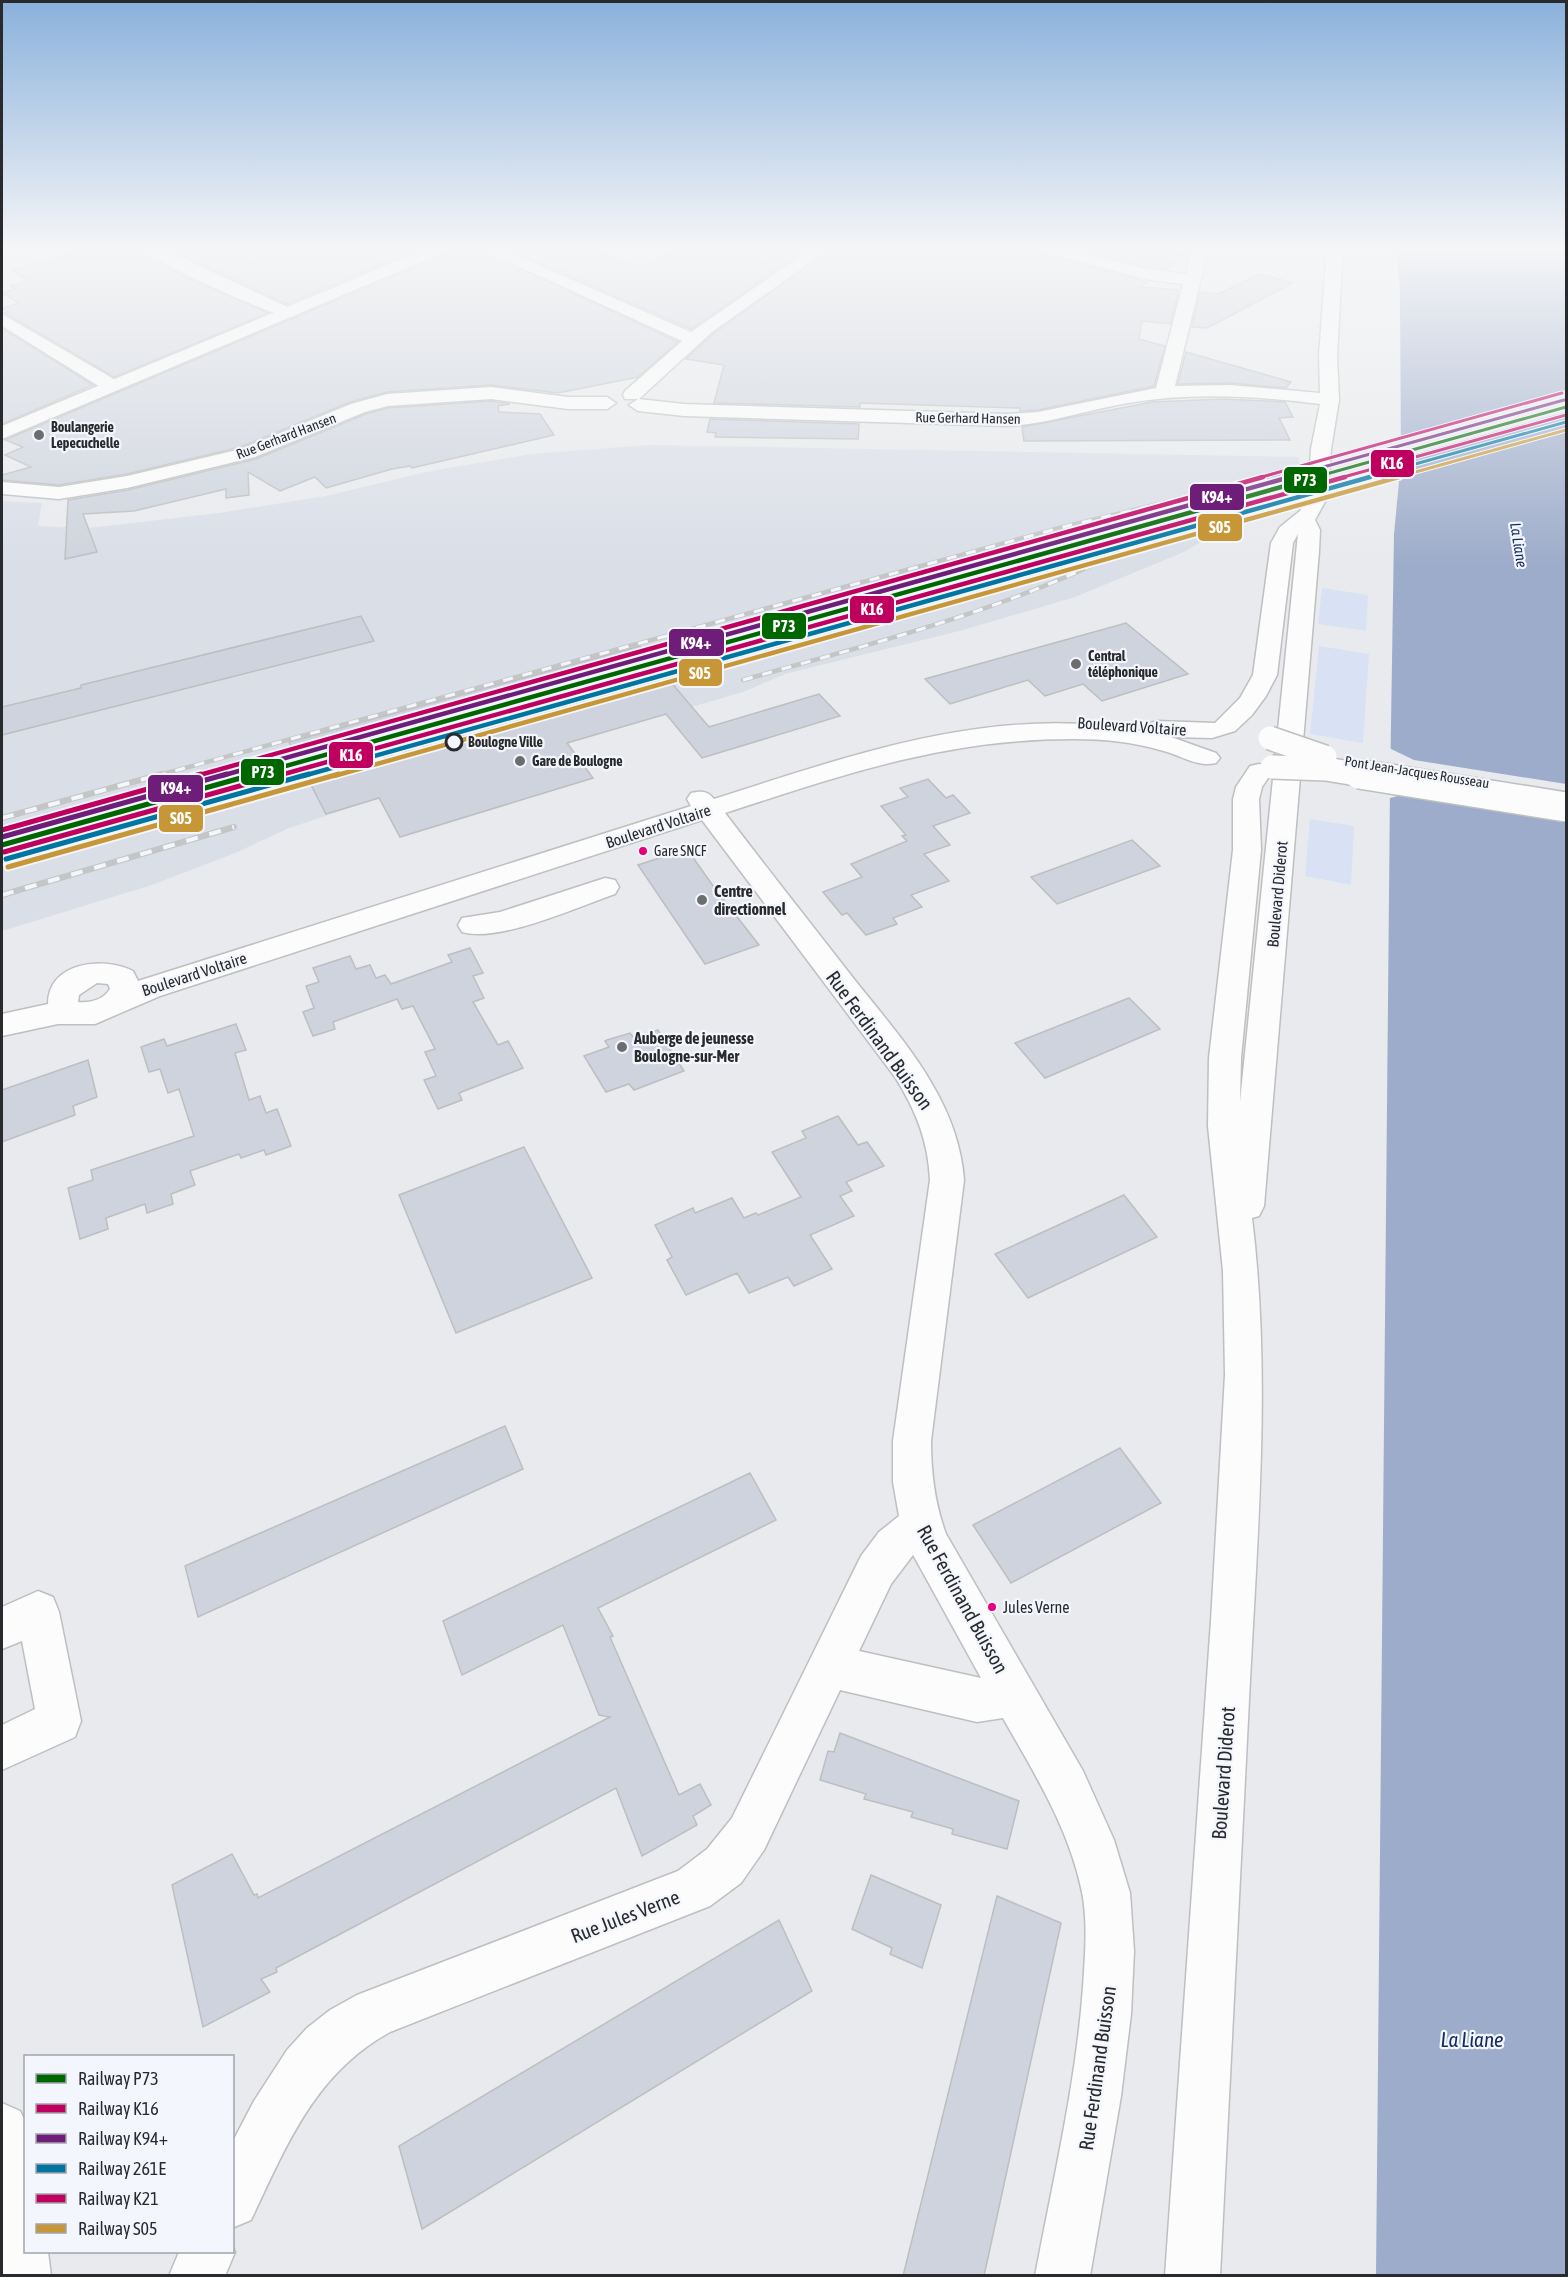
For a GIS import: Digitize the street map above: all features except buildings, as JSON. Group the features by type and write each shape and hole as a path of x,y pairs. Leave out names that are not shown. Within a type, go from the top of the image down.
{"street":[{"path":"57,352 112,386"},
{"path":"2,433 192,352"},
{"path":"635,400 680,352"},
{"path":"1164,392 1174,352"},
{"path":"1223,769 1202,750 1201,741 1242,711 1259,688 1267,668 1282,543 1288,532 1304,519 1314,506 1318,496 1321,449 1330,400 1328,352"},
{"name":"Rue Gerhard Hansen","path":"2,488 67,492 127,482 248,453 358,408 387,400 497,393 568,403 607,403 614,396 675,409 1016,420 1164,392 1238,390 1330,400"},
{"name":"Boulevard Diderot","path":"1241,1270 1308,551 1309,530 1304,519"},
{"path":"1259,688 1256,712 1266,735 1280,751 1279,760 1266,769"},
{"name":"Boulevard Voltaire","path":"2,1008 47,996 70,1000 95,1013 118,988 190,974 704,805 872,745 950,728 1043,721 1099,722 1179,730 1244,727 1266,735"},
{"name":"Boulevard Voltaire","path":"704,805 920,745 981,736 1055,732 1129,737 1172,744 1223,769 1266,769"},
{"name":"Pont Jean-Jacques Rousseau","path":"1266,735 1318,755 1566,796"},
{"name":"Boulevard Diderot","path":"1223,769 1246,816"},
{"name":"Boulevard Diderot","path":"1192,2276 1241,1473 1244,1375 1241,1270 1224,1125 1226,1042 1247,850 1248,791 1266,769"},
{"name":"Pont Jean-Jacques Rousseau","path":"1266,769 1326,769 1566,807"},
{"name":"Rue Ferdinand Buisson","path":"704,805 906,1070 928,1103 943,1137 947,1154 945,1198 911,1462 913,1494 920,1524 930,1546 1063,1779 1091,1840 1106,1893 1109,1919 1110,1981 1103,2041 1062,2276"},
{"path":"472,925 502,922 605,886"},
{"name":"Boulevard Voltaire","path":"2,1025 70,1000"},
{"name":"Rue Jules Verne","path":"234,2197 292,2085 306,2064 339,2032 375,2013 693,1889 724,1866 748,1834 876,1570 893,1546 920,1524"},
{"path":"2,1628 38,1612 59,1721 2,1748"},
{"path":"830,1666 977,1700 1000,1698 1014,1692"},
{"path":"2,2129 24,2276"},
{"path":"196,2276 208,2253"}],"shaded area":[{"path":"650,445 1299,457 1299,487 1274,497 1184,552 1075,597 963,630 785,674 743,692 568,743 593,778 400,837 379,798 289,828 235,853 152,885 2,931 2,501 42,503 38,526 89,528 219,513 326,496 426,472 531,454"},
{"path":"1322,588 1368,595 1366,631 1318,624"},
{"path":"1319,646 1369,654 1363,743 1310,734"},
{"path":"1310,819 1354,826 1351,885 1305,876"}],"water":[{"name":"La Liane","path":"1400,352 1566,352 1566,2275 1376,2276 1390,789 1394,534 1401,461"}],"pier":[{"path":"1566,390 1566,412 1398,459 1398,437"},
{"path":"1389,748 1414,760 1566,784 1566,819 1401,795 1387,799"}],"railway":[{"path":"1264,478 1278,475"},
{"path":"156,776 1063,527 1271,477"},
{"path":"316,776 1077,559 1270,490"},
{"path":"743,680 890,639 986,608 1080,571 1126,549"},
{"path":"2,818 162,774"},
{"path":"2,865 321,774"},
{"path":"2,895 234,827"}],"rail line":[{"name":"K21","path":"2,830 1562,393"},
{"name":"K94+","path":"2,837 1564,400"},
{"name":"P73","path":"2,845 1566,407"},
{"name":"K16","path":"4,852 1566,415"},
{"name":"261E","path":"6,859 1566,422"},
{"name":"S05","path":"8,867 1566,430"}],"place":[{"name":"Boulangerie Lepecuchelle","path":"39,435"},
{"name":"Central téléphonique","path":"1076,664"},
{"name":"Boulogne Ville","path":"454,742"},
{"name":"Gare de Boulogne","path":"520,761"},
{"name":"Gare SNCF","path":"643,851"},
{"name":"Centre directionnel","path":"702,900"},
{"name":"Auberge de jeunesse Boulogne-sur-Mer","path":"622,1047"},
{"name":"Jules Verne","path":"992,1607"}]}
